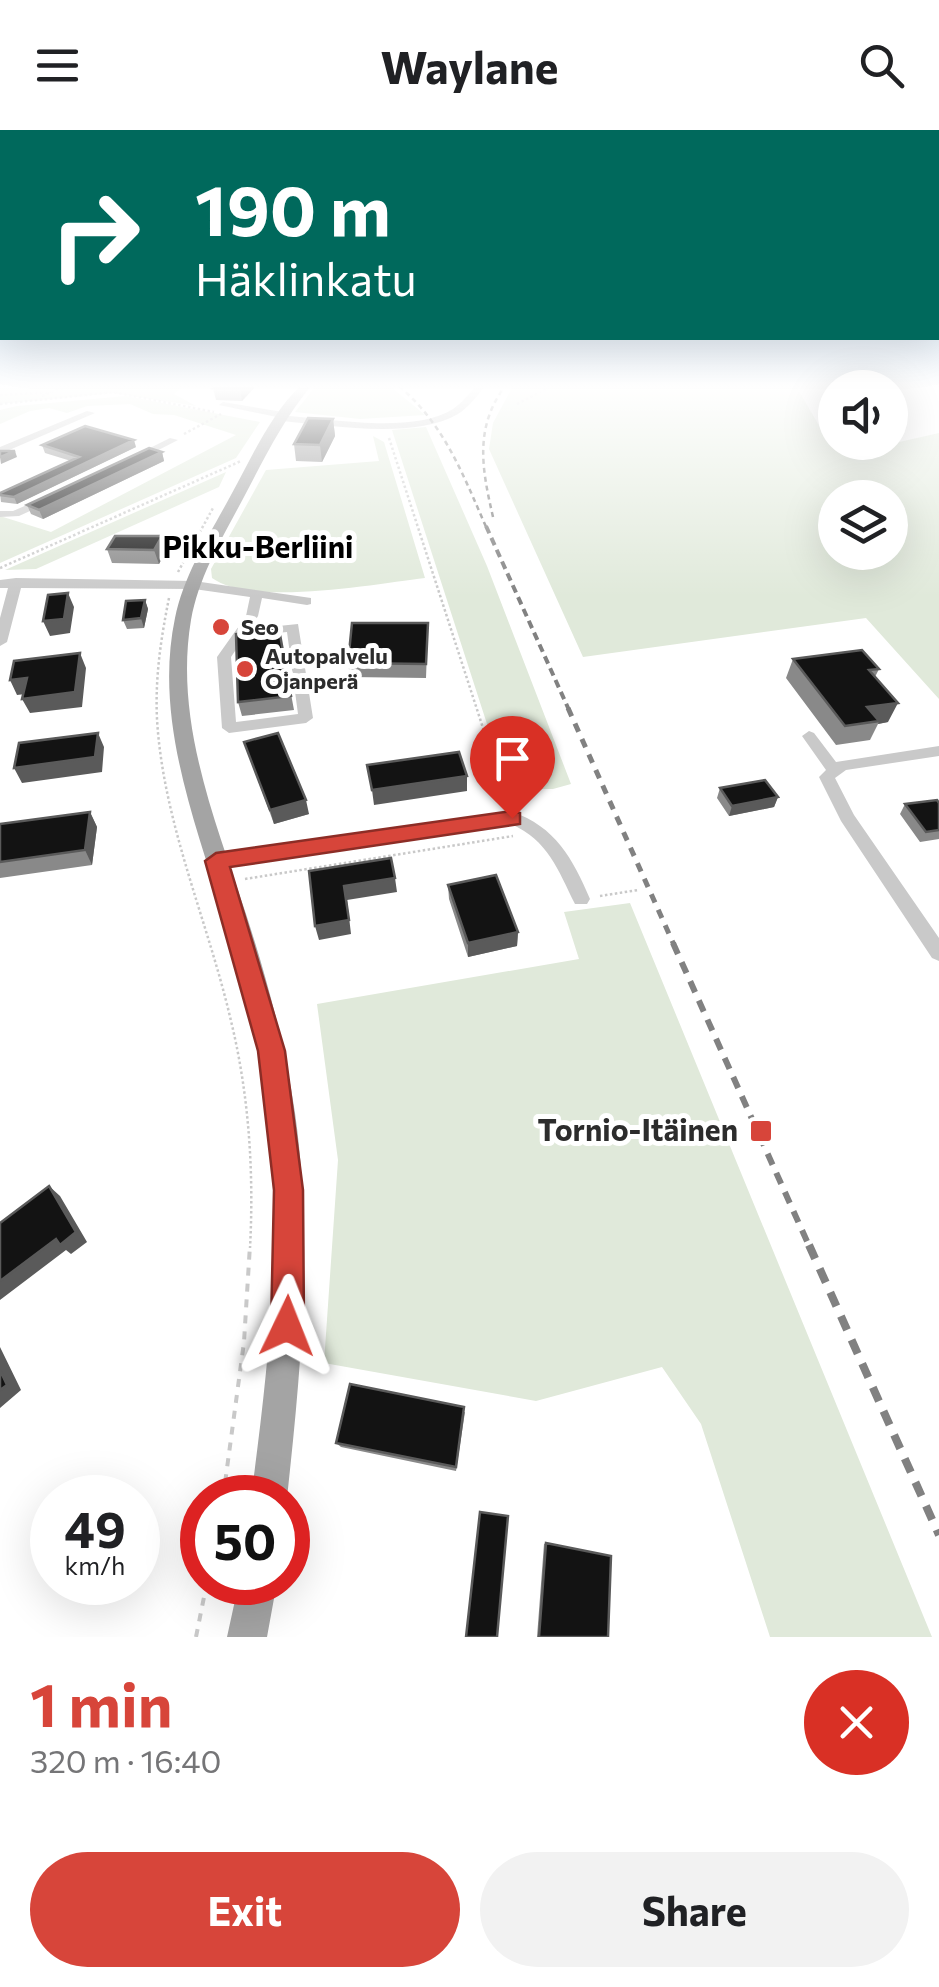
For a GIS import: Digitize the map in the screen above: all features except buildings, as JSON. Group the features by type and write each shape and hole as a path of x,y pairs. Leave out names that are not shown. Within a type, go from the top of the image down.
{"main road":[{"path":"259,456 183,585 180,702 192,768 272,1051 288,1190 286,1360 272,1475"},
{"path":"247,1637 253,1605"}],"street":[{"path":"120,465 138,456"},
{"path":"5,514 68,490"},
{"path":"0,642 16,582"},
{"path":"0,584 183,585 307,601"},
{"path":"238,634 293,627 306,718 229,728 224,657 238,634 252,616 256,595"},
{"path":"809,736 833,769"},
{"path":"939,751 833,769 827,778 831,790 939,953"},
{"path":"220,872 512,818 544,834 561,851 581,899"}],"path":[{"path":"232,476 244,456"},
{"path":"394,456 512,818"},
{"path":"0,568 242,460"},
{"path":"213,507 156,662 157,727 163,766 230,1016 249,1148 250,1260 226,1475"},
{"path":"220,872 544,834"},
{"path":"581,899 638,890"},
{"path":"196,1637 202,1605"}],"green space":[{"path":"195,456 237,456 0,563 0,516 51,532"},
{"path":"378,456 388,456 425,578 284,592 231,587 212,578 211,569 266,470 379,461"},
{"path":"401,456 439,456 487,566 571,784 553,789 508,789"},
{"path":"492,456 908,460 908,456 939,456 939,699 866,618 583,657"},
{"path":"226,472 219,487 36,569 5,570"},
{"path":"630,903 932,1637 770,1637 701,1424 662,1367 536,1401 324,1363 338,1160 317,1004 579,959 564,912"}],"railway":[{"path":"453,456 487,529"},
{"path":"483,456 493,517"},
{"path":"486,526 569,710"},
{"path":"568,708 674,945"},
{"path":"673,943 810,1248"},
{"path":"809,1245 939,1535"}],"place":[{"name":"Seo","path":"221,627"},
{"name":"Autopalvelu Ojanperä","path":"245,669"},
{"name":"Tornio-Itäinen","path":"761,1131"}],"district":[{"name":"Pikku-Berliini","path":"258,548"}],"route":[{"path":"287,1326 288,1190 272,1051 216,861 512,818"}]}
